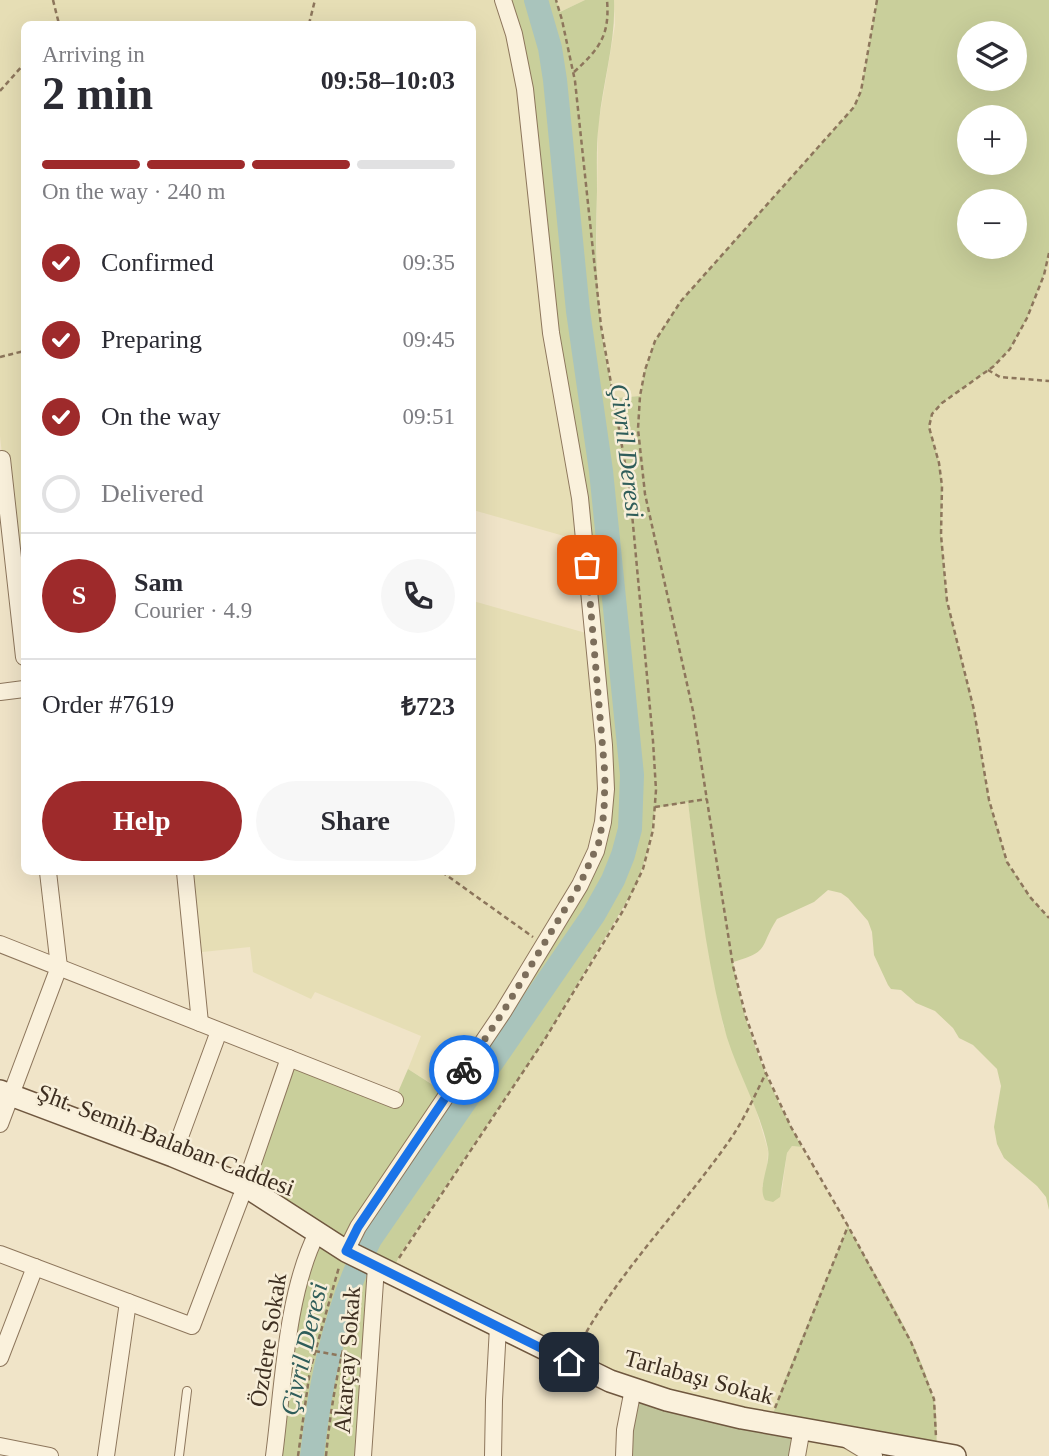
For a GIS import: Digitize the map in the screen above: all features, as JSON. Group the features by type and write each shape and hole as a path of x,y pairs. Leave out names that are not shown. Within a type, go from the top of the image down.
{"street":[{"path":"348,1252 358,1227 503,1012 580,884 596,851 603,822 605,775 580,498 551,333 525,89 514,34 503,0"},
{"path":"2,458 21,630"},
{"path":"0,692 21,689"},
{"path":"3,1104 59,967 48,875"},
{"path":"185,875 200,1023"},
{"path":"0,944 395,1100"},
{"path":"173,1156 219,1031"},
{"path":"0,1254 192,1326 243,1192 289,1058"},
{"name":"Şht. Semih Balaban Caddesi","path":"3,1104 173,1156 295,1220 348,1252"},
{"name":"Şht. Semih Balaban Caddesi","path":"3,1104 243,1192"},
{"name":"Özdere Sokak","path":"274,1456 298,1286 305,1257 317,1233"},
{"name":"Tarlabaşı Sokak","path":"348,1252 569,1362 633,1390 770,1423 946,1454"},
{"name":"Akarçay Sokak","path":"363,1456 373,1265"},
{"path":"0,1358 35,1267"},
{"path":"106,1456 128,1302"},
{"path":"493,1456 498,1327"},
{"path":"624,1456 625,1430 633,1390"},
{"path":"797,1456 802,1429"},
{"path":"840,1435 874,1456"},
{"path":"0,1447 50,1456"}],"lane":[{"path":"179,1456 187,1391"}],"path":[{"path":"53,0 58,21"},
{"path":"310,21 315,0"},
{"path":"573,72 592,55 603,39 608,24 607,0"},
{"path":"877,0 861,91 854,107 681,301 655,341 645,370 638,429 645,494 693,710 733,966 746,1017 766,1073 791,1127 911,1342 934,1399 946,1454"},
{"path":"0,91 21,67"},
{"path":"1049,253 1044,275 1027,318 1010,349 988,370 942,403 932,414 929,427 942,486 941,535 947,601 974,710 989,800 1007,862 1030,897 1049,918"},
{"path":"0,357 21,352"},
{"path":"988,370 1000,377 1049,381"},
{"path":"655,807 707,799"},
{"path":"446,875 544,944"},
{"path":"569,1362 612,1293 728,1143 750,1107 766,1073"},
{"path":"770,1423 784,1381 848,1226"},
{"path":"298,1456 303,1409 315,1351 330,1296 348,1252"},
{"path":"326,1456 330,1412 360,1292"},
{"path":"315,1351 342,1356"}],"shaded area":[{"path":"0,0 503,0 514,34 585,542 476,511 476,21 21,21 21,629 0,436"},
{"path":"556,0 585,0 560,12"},
{"path":"614,0 877,0 861,91 854,107 681,301 645,370 640,396 615,398 605,353 597,291 598,126 615,25"},
{"path":"1049,253 1049,918 1030,897 1007,862 989,800 974,710 947,601 941,535 942,486 929,427 932,414 942,403 994,366 1010,349 1027,318 1044,275"},
{"path":"476,602 593,635 604,745 599,842 448,1094 408,1069 421,1036 315,992 311,999 253,972 250,947 193,953 185,875 476,875"},
{"path":"688,802 723,1025 753,1100 768,1150 762,1187 782,1190 787,1153 792,1146 802,1147 848,1226 784,1381 770,1423 667,1400 390,1275 401,1253 545,1039 624,909 643,869 655,807"},
{"path":"802,1428 955,1456 797,1456"}],"green space":[{"path":"503,0 556,0 560,12 585,0 614,0 613,31 597,139 596,243 600,321 615,398 640,396 655,341 681,301 854,107 861,91 877,0 1049,0 1049,253 1044,275 1027,318 1010,349 994,366 942,403 932,414 929,427 942,486 941,535 947,601 974,710 989,800 1007,862 1030,897 1049,918 1049,1210 1046,1197 1004,1158 997,1144 994,1127 1001,1086 997,1069 973,1045 959,1038 953,1028 935,1011 916,1003 901,990 891,989 874,955 868,921 848,898 828,890 814,902 777,919 759,951 733,962 759,1058 802,1147 792,1146 787,1153 780,1197 773,1202 765,1200 763,1182 768,1149 759,1117 727,1039 717,996 702,914 688,802 655,808 648,849 634,889 545,1039 401,1253 390,1275 377,1268 363,1456 274,1456 290,1331 317,1234 245,1186 289,1058 395,1099 408,1069 447,1094 580,885 606,789 530,127"},
{"path":"848,1226 907,1332 926,1375 936,1410 937,1451 770,1423 784,1381"},
{"path":"633,1389 802,1428 797,1456 624,1456"}],"waterway":[{"name":"Çivril Deresi","path":"312,1456 331,1344 348,1291 370,1239 594,914 613,880 630,829 632,775 601,471 578,311 555,80 550,48 536,0"}],"way so far":[{"path":"464,1070 503,1012 580,884 599,842 604,813 604,745 587,565"}],"route":[{"path":"464,1070 358,1227 346,1251 569,1362"}]}
